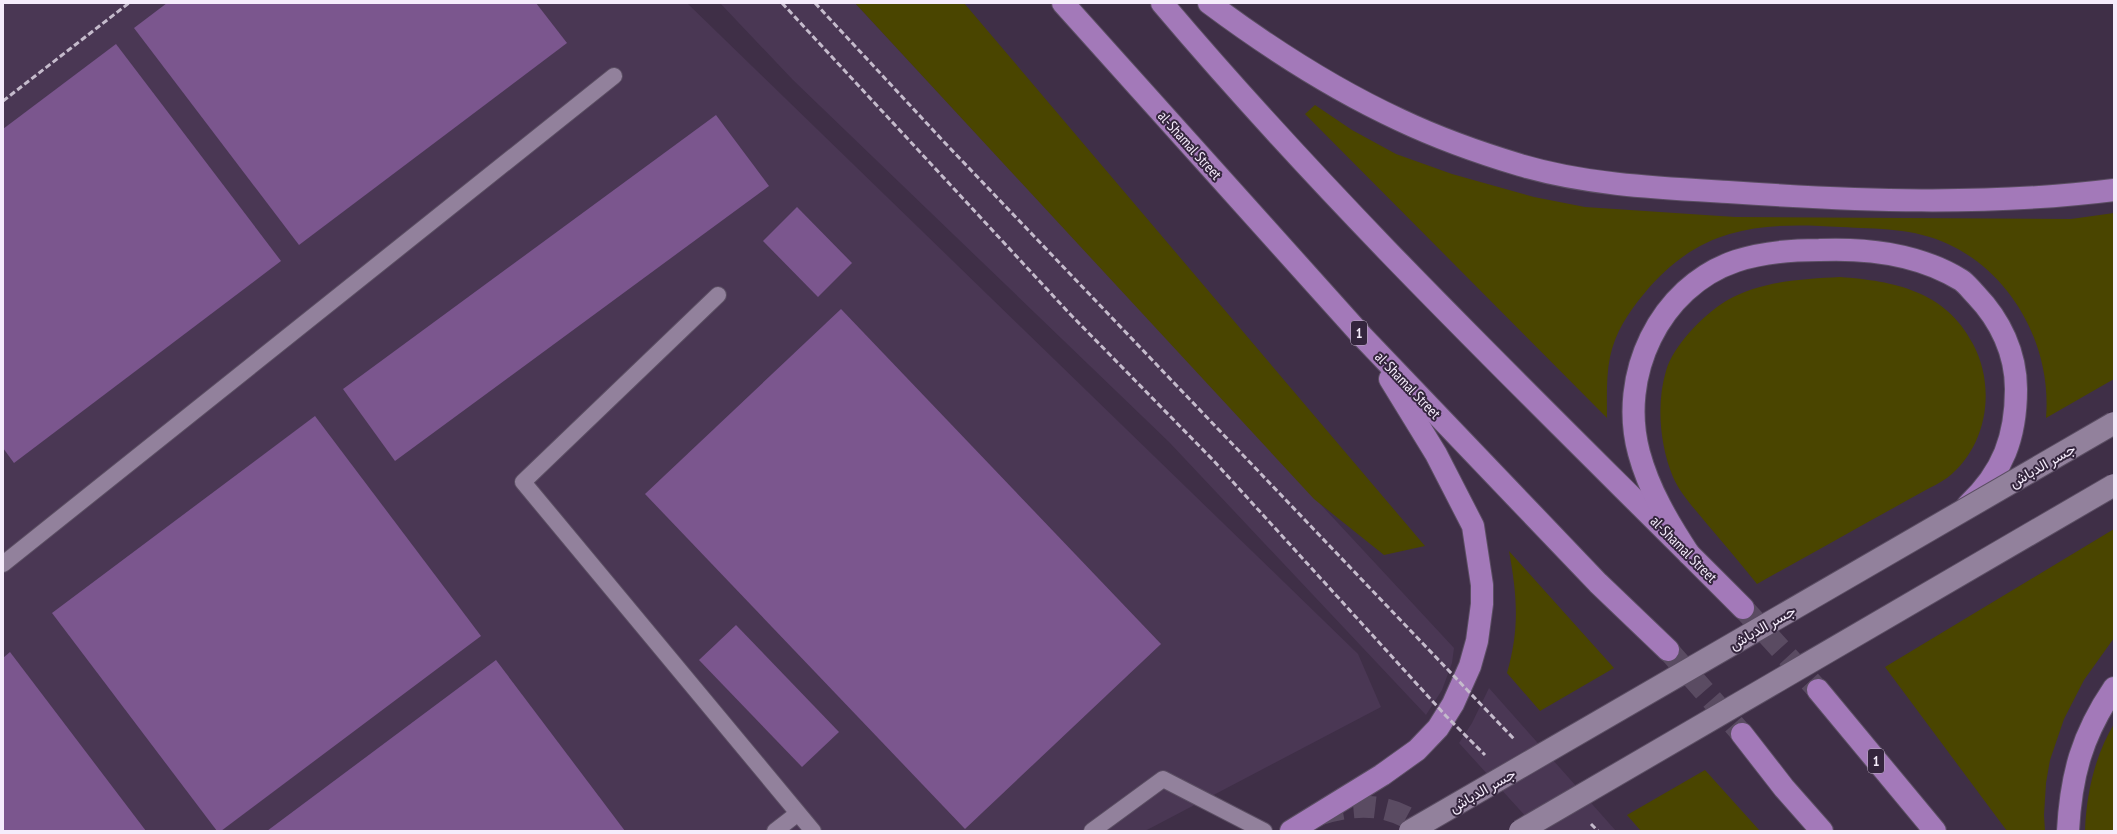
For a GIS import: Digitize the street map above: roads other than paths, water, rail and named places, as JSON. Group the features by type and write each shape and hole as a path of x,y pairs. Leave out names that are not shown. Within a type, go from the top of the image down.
{"highway":[{"name":"al-Shamal Street","path":"1063,3 1362,336 1598,583 1668,650"},
{"name":"al-Shamal Street","path":"1162,3 1231,84 1384,249 1743,608"},
{"path":"1209,3 1324,80 1400,120 1522,165 1583,179 1650,187 1872,200 1968,201 2075,195 2114,190"},
{"path":"1689,554 1666,520 1652,490 1639,452 1635,424 1634,398 1638,370 1650,339 1664,314 1675,300 1709,274 1734,262 1764,253 1830,249 1876,252 1913,259 1937,268 1962,281 1987,309 2006,339 2014,363 2016,382 2013,430 2005,457 1979,495 1963,510"},
{"path":"1291,831 1382,775 1416,750 1438,728 1453,704 1462,685 1474,653 1480,623 1482,585 1478,548 1473,526 1436,454 1362,336"},
{"path":"2068,831 2073,780 2081,751 2097,713 2114,688"},
{"name":"1","path":"1818,690 1936,831"},
{"path":"1742,734 1784,788 1822,831"}],"main road":[{"name":"جسر الدباش","path":"1410,831 2114,423"},
{"path":"1520,831 2114,485"}],"lane":[{"path":"3,564 614,76"},
{"path":"718,295 523,482 797,814 813,831"},
{"path":"1092,831 1163,779 1264,831"},
{"path":"774,831 797,814"}],"tunnel":[{"path":"1743,608 1818,690"},
{"path":"1668,650 1742,734"},
{"path":"1321,814 1335,810 1363,807 1389,810 1402,815 1426,831"}],"railway":[{"path":"3,101 129,3"},
{"path":"782,3 1069,313 1213,460 1446,716 1485,755"},
{"path":"815,3 946,144 1514,739"},
{"path":"1591,824 1598,831"}]}
